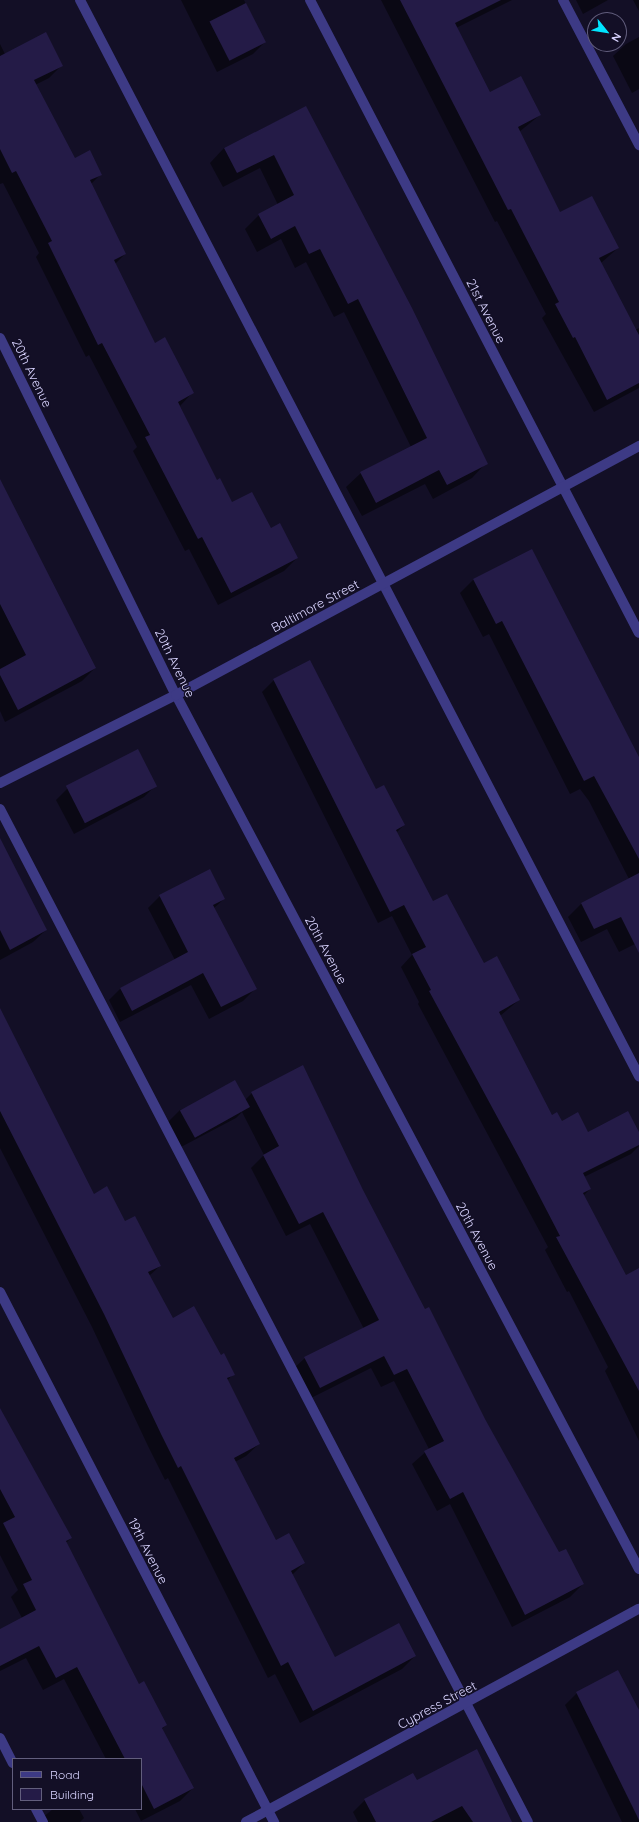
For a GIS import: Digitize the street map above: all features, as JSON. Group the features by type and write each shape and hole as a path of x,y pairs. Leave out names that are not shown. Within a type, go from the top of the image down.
{"street":[{"path":"80,0 639,1076"},
{"name":"21st Avenue","path":"310,0 639,633"},
{"path":"563,0 639,145"},
{"name":"20th Avenue","path":"0,338 176,695 639,1569"},
{"name":"Baltimore Street","path":"0,783 176,695 639,446"},
{"path":"0,809 528,1822"},
{"name":"19th Avenue","path":"0,1292 274,1822"},
{"name":"Cypress Street","path":"246,1822 639,1609"},
{"path":"0,1738 12,1761"},
{"path":"37,1810 43,1822"}],"building":[{"path":"400,0 501,0 455,23 490,92 521,76 541,115 518,127 560,212 592,196 619,248 599,258 639,335 639,383 607,400 575,337 573,338 555,304 559,302 511,209 508,210"},
{"path":"246,3 266,42 229,61 209,22"},
{"path":"46,32 63,66 34,80 75,158 90,150 102,175 90,180 126,254 114,260 155,343 165,337 194,393 178,402 217,480 220,478 232,502 252,492 271,528 280,523 298,558 231,593 202,537 198,539 145,437 150,435 102,343 98,345 48,243 52,241 16,171 12,173 0,149 0,56"},
{"path":"306,106 412,308 488,464 447,485 439,470 376,503 360,472 427,438 358,299 348,304 320,249 309,254 295,226 271,239 258,214 294,195 274,155 237,173 224,148"},
{"path":"0,479 96,668 18,710 0,675 0,669 26,655 0,604"},
{"path":"532,549 639,757 639,859 594,776 584,781 502,621 496,624 473,579"},
{"path":"310,660 376,789 384,785 405,825 396,830 433,901 447,894 484,963 497,956 520,1000 499,1012 552,1115 557,1112 562,1121 578,1112 588,1132 628,1111 639,1132 639,1145 583,1173 591,1189 583,1193 626,1275 639,1268 639,1391 556,1237 560,1236 520,1159 429,991 431,990 412,954 426,947 404,905 390,912 273,679"},
{"path":"138,749 157,786 85,823 66,786"},
{"path":"0,838 47,930 10,950 0,930"},
{"path":"210,869 225,899 213,905 257,989 221,1007 203,973 132,1011 120,988 188,952 159,895"},
{"path":"639,873 639,953 621,917 594,929 581,903"},
{"path":"0,1008 94,1194 107,1186 125,1221 135,1216 161,1266 148,1272 173,1318 194,1306 221,1355 224,1353 235,1375 227,1378 260,1444 234,1458 276,1540 289,1533 305,1563 291,1571 335,1657 399,1623 416,1656 313,1711 288,1662 281,1666 181,1466 178,1468 104,1314 0,1111"},
{"path":"303,1065 363,1190 425,1309 429,1307 485,1419 559,1552 566,1549 584,1584 525,1615 463,1492 450,1499 424,1451 444,1441 407,1369 394,1375 384,1356 320,1388 304,1357 379,1320 323,1212 299,1224 263,1155 279,1146 251,1092"},
{"path":"235,1080 250,1107 195,1138 180,1111"},
{"path":"0,1408 72,1538 66,1541 139,1684 144,1681 167,1725 162,1728 194,1788 154,1809 142,1785 142,1758 124,1758 77,1667 56,1678 39,1646 0,1666 0,1629 36,1610 23,1584 32,1580 3,1523 15,1517 0,1489"},
{"path":"618,1670 639,1710 639,1820 576,1692"},
{"path":"477,1749 512,1822 473,1822 462,1806 431,1822 376,1822 364,1799 413,1773 417,1780"}]}
